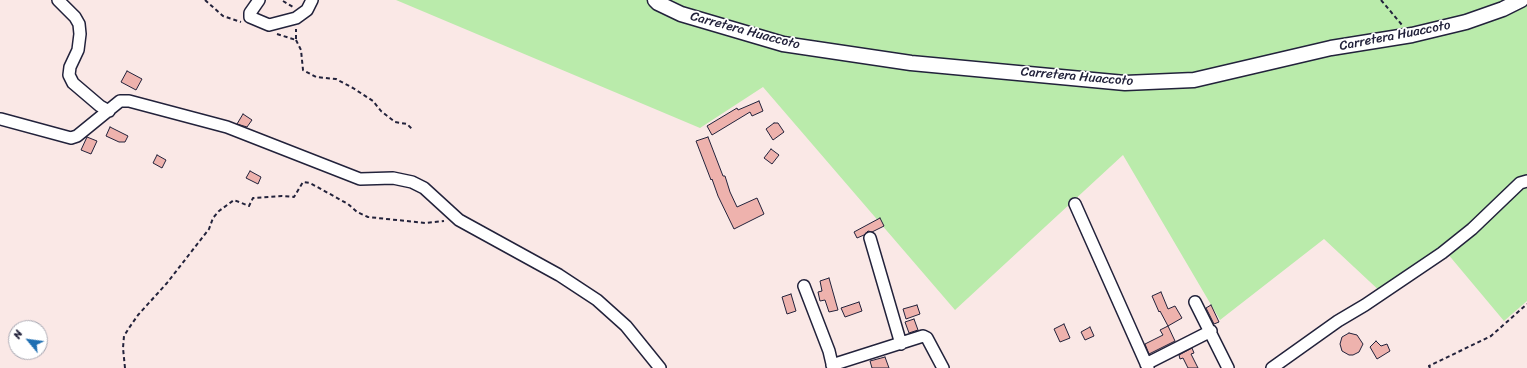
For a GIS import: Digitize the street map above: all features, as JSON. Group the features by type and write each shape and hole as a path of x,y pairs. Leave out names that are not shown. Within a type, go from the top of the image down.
{"street":[{"path":"58,0 80,24 78,50 70,67 69,75 73,83 100,106 109,111"},
{"path":"259,0 250,13 250,17 269,26 296,18 307,10 312,0"},
{"name":"Carretera Huaccoto","path":"655,0 658,3 681,14 782,44 911,63 1125,83 1194,80 1331,48 1412,35 1466,22 1503,9 1521,0"},
{"path":"1,120 71,138 77,136 120,101 129,101 227,128 360,179 392,178 412,182 424,188 459,220 559,275 597,300 626,326 654,363 660,368"},
{"path":"1272,368 1338,321 1365,305 1442,253 1472,228 1520,183 1527,181"},
{"path":"1075,204 1147,366 1211,331"},
{"path":"870,238 901,344"},
{"path":"804,286 829,351 832,367 922,336 927,338 943,368"},
{"path":"1195,302 1211,331 1228,368"}],"path":[{"path":"1380,0 1412,35"},
{"path":"296,40 301,50 303,70 316,76 336,79 353,88 373,101 381,111 395,122 407,124 412,129"},
{"path":"125,368 123,348 124,336 129,328 138,315 167,283 209,229 213,218 219,211 234,200 249,206 253,198 282,196 294,197 303,182 310,183 348,204 357,212 368,217 425,223 459,220"},
{"path":"1430,368 1429,366 1491,336 1527,304"}],"green space":[{"path":"396,0 1527,0 1527,301 1504,321 1447,253 1384,295 1324,239 1220,320 1123,155 955,310 763,87 700,128"}],"building":[{"path":"127,71 142,79 136,90 121,82"},
{"path":"759,101 763,111 752,116 750,112 712,135 707,126 737,108 738,110"},
{"path":"243,114 252,120 247,127 237,124"},
{"path":"774,123 778,123 784,132 773,140 766,129"},
{"path":"110,127 128,136 125,142 119,142 106,136"},
{"path":"87,137 97,141 91,154 81,150"},
{"path":"708,137 737,207 757,198 764,214 734,229 718,196 712,179 711,180 696,141"},
{"path":"771,149 779,155 772,164 764,158"},
{"path":"157,155 166,160 162,168 153,163"},
{"path":"250,171 261,177 258,184 246,178"},
{"path":"880,218 884,226 872,232 868,231 864,235 857,238 854,232"},
{"path":"829,278 838,310 829,312 825,300 820,301 818,292 822,291 820,281"},
{"path":"1161,292 1168,309 1175,306 1182,318 1168,326 1160,311 1159,312 1152,296"},
{"path":"791,294 796,311 787,314 782,297"},
{"path":"859,302 862,311 845,317 841,308"},
{"path":"917,305 920,314 906,319 903,309"},
{"path":"1211,305 1219,322 1214,324 1206,308"},
{"path":"914,319 918,330 909,333 905,322"},
{"path":"1064,324 1070,338 1060,342 1054,329"},
{"path":"1168,326 1175,341 1149,354 1145,344 1163,335 1160,330"},
{"path":"1090,327 1094,336 1085,340 1081,332"},
{"path":"1349,333 1357,335 1363,344 1359,352 1353,355 1349,355 1342,351 1340,344 1342,337"},
{"path":"1376,341 1381,346 1387,344 1390,351 1377,359 1370,347"},
{"path":"1192,348 1194,353 1191,354 1198,368 1188,368 1183,358 1180,359 1179,355"},
{"path":"885,357 889,368 872,368 870,361"}]}
